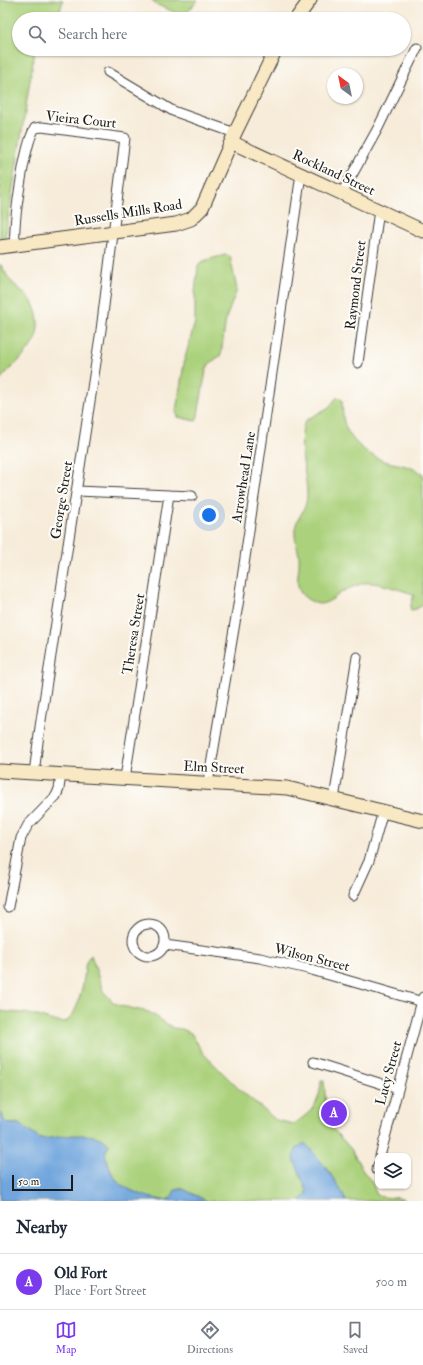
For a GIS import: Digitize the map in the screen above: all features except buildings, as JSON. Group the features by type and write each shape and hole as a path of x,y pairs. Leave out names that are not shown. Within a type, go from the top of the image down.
{"street":[{"path":"301,12 310,0"},
{"path":"342,193 378,128 417,48"},
{"name":"Russells Mills Road","path":"0,247 176,224 195,216 202,208 233,137 273,56"},
{"path":"108,72 173,111 233,137"},
{"name":"Vieira Court","path":"15,245 15,229 30,136 35,128 42,127 125,138 114,232"},
{"name":"Rockland Street","path":"233,137 301,174 423,231"},
{"name":"Arrowhead Lane","path":"208,783 238,599 301,174"},
{"name":"Raymond Street","path":"358,363 379,210"},
{"name":"George Street","path":"34,773 101,330 114,232"},
{"path":"77,490 192,496"},
{"name":"Theresa Street","path":"125,778 169,495"},
{"path":"334,799 357,657"},
{"name":"Elm Street","path":"0,771 287,788 423,820"},
{"path":"8,907 21,838 28,825 56,796 59,789 61,774"},
{"path":"353,896 369,861 383,810"},
{"name":"Wilson Street","path":"165,945 260,958 308,969 422,1000"},
{"name":"Lucy Street","path":"381,1153 422,1000"},
{"path":"313,1062 398,1089"}],"green space":[{"path":"0,0 63,0 60,12 12,12 12,56 34,56 5,238 0,239"},
{"path":"152,0 198,0 188,12 174,12 155,4"},
{"path":"225,255 230,256 237,290 226,318 221,355 209,364 206,371 197,420 195,421 178,417 176,411 185,358 195,322 195,292 198,266 201,262"},
{"path":"0,264 10,280 30,299 37,315 38,327 36,338 30,348 0,380"},
{"path":"338,396 342,400 343,419 346,429 355,442 381,460 411,467 423,474 423,605 416,609 411,610 410,608 414,594 369,582 344,591 323,604 315,603 301,594 298,582 299,556 295,529 297,521 307,501 307,487 302,449 303,430 305,421 329,407"},
{"path":"91,955 103,991 113,1002 121,1006 149,1012 173,1028 182,1029 191,1033 203,1053 240,1090 276,1120 294,1124 306,1115 317,1101 321,1080 324,1080 327,1123 351,1149 363,1171 371,1181 377,1195 399,1198 406,1201 346,1201 320,1161 300,1175 307,1191 307,1195 300,1201 207,1201 183,1189 178,1189 173,1196 167,1200 156,1199 134,1192 118,1182 112,1172 105,1154 109,1144 73,1135 61,1138 40,1139 17,1123 8,1124 3,1119 0,1112 0,1011 30,1014 57,1022 64,1022 68,1020 72,1016 78,1003 86,963"}],"water":[{"path":"0,1112 3,1119 8,1124 19,1124 40,1139 86,1135 103,1139 109,1144 105,1154 113,1176 118,1182 128,1189 156,1199 168,1200 175,1190 183,1189 207,1201 0,1201"},
{"path":"303,1144 306,1144 328,1171 343,1193 346,1201 300,1201 307,1195 307,1191 293,1157 297,1148"}],"place":[{"name":"Old Fort","path":"334,1113"}]}
